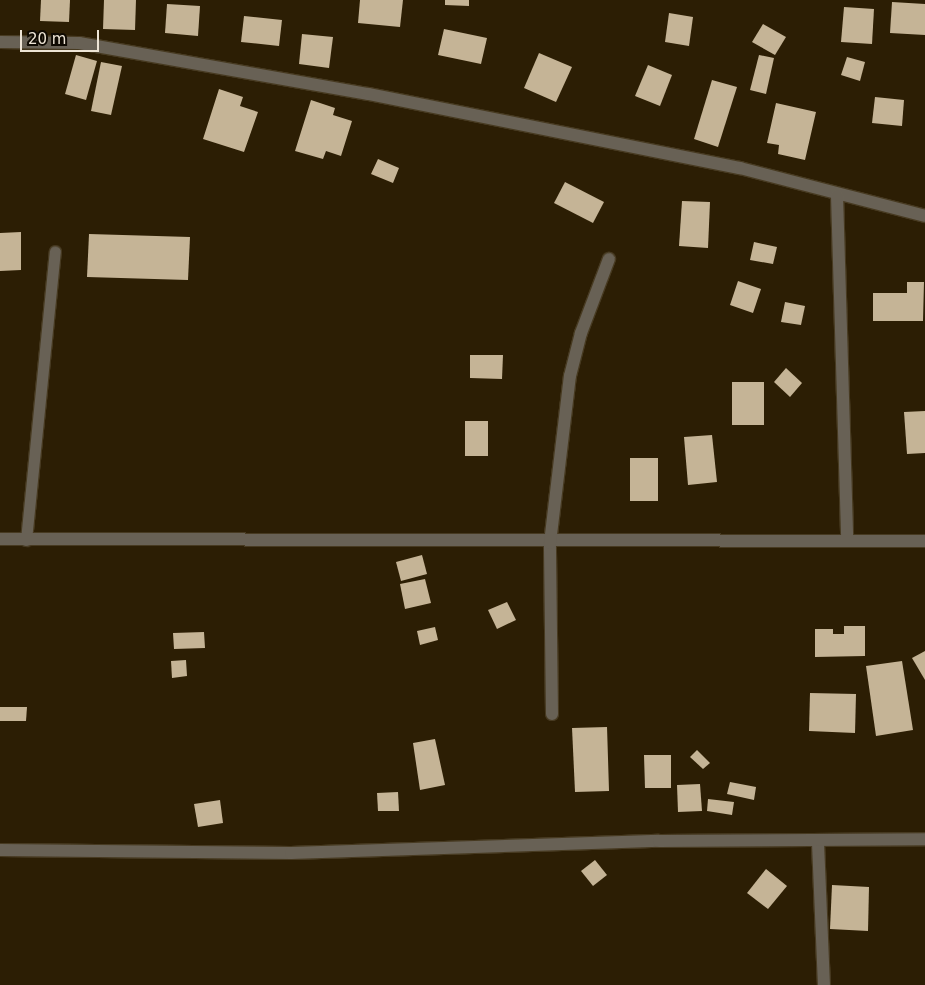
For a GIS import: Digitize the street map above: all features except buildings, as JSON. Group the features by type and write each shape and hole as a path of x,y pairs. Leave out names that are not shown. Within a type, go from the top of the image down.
{"street":[{"path":"0,42 79,43 369,94 740,168 925,216"},
{"path":"837,194 847,541"},
{"path":"552,714 550,543 570,376 581,333 609,259"},
{"path":"0,539 550,543 925,541"},
{"path":"0,850 291,853 659,841 818,843 925,839"},
{"path":"818,843 824,985"}],"lane":[{"path":"26,540 55,251"}]}
